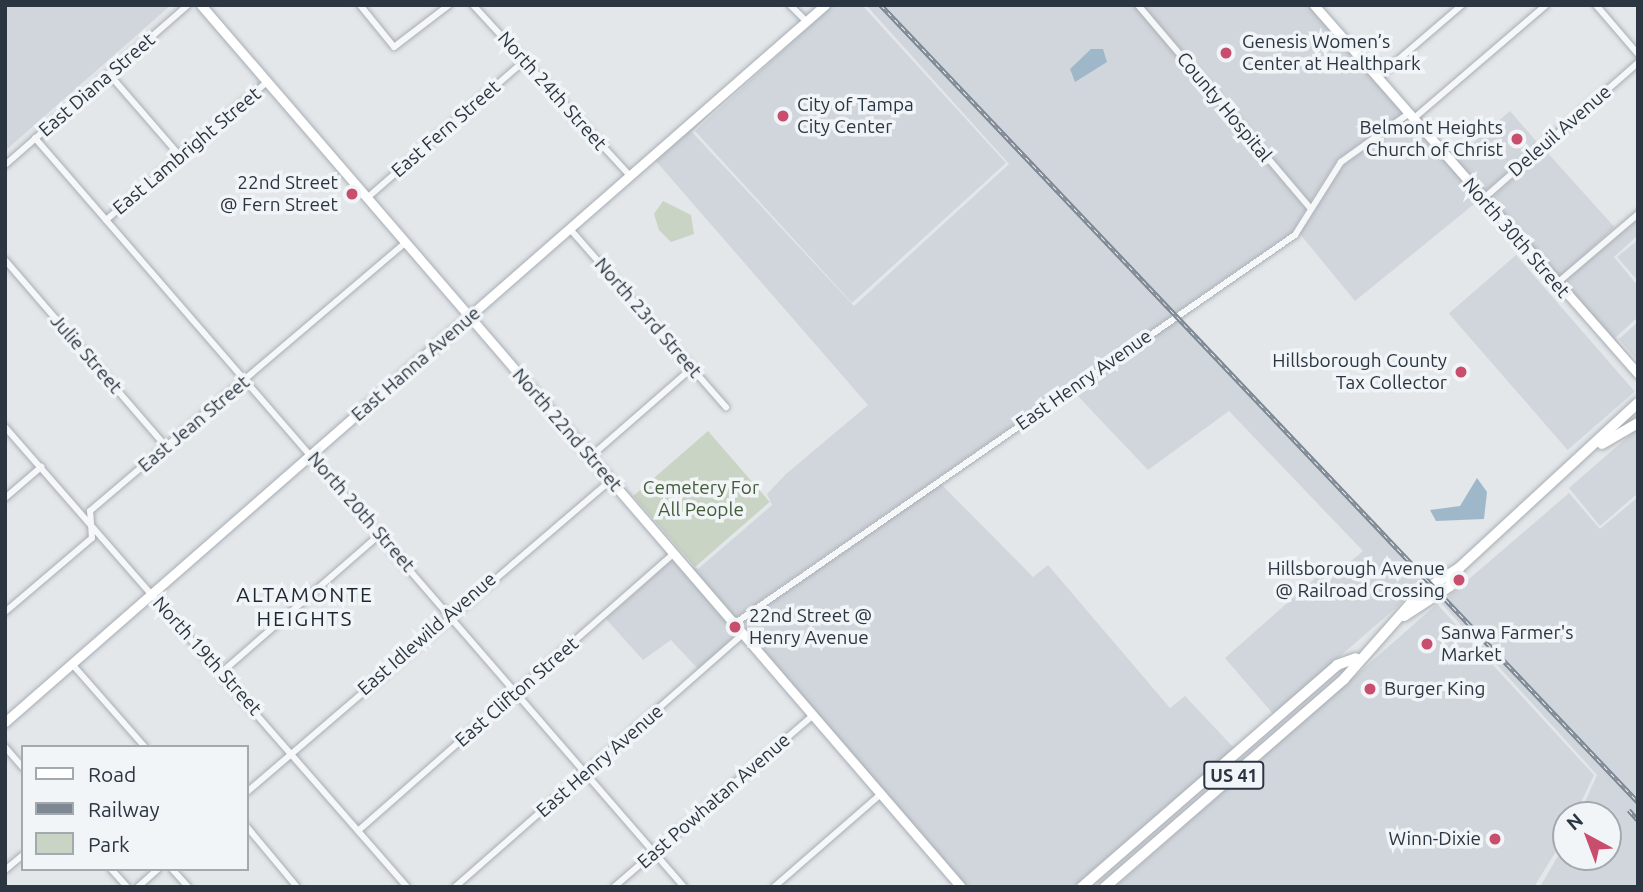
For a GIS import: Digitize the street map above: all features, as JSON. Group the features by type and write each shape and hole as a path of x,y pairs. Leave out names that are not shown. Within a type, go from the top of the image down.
{"main road":[{"name":"US 41","path":"1404,616 1420,593 1460,568 1593,450 1638,403"},
{"name":"US 41","path":"1593,450 1638,423"},
{"name":"US 41","path":"1105,887 1344,679 1356,658 1404,616 1441,594 1460,568"},
{"name":"US 41","path":"1082,887 1337,664 1356,658"}],"street":[{"name":"East Diana Street","path":"5,164 188,5"},
{"name":"North 22nd Street","path":"201,5 961,887"},
{"path":"360,5 394,47 449,5"},
{"name":"North 24th Street","path":"473,5 630,176"},
{"path":"790,5 807,22"},
{"name":"East Hanna Avenue","path":"5,722 825,5"},
{"name":"County Hospital","path":"1138,5 1310,208"},
{"name":"North 30th Street","path":"1314,5 1556,284 1638,374"},
{"path":"1377,78 1462,5"},
{"path":"1411,117 1546,5"},
{"path":"1596,5 1638,54"},
{"name":"East Fern Street","path":"367,198 525,60"},
{"name":"Deleuil Avenue","path":"1483,199 1638,63"},
{"path":"109,74 180,156"},
{"name":"East Lambright Street","path":"106,220 267,82"},
{"name":"East Henry Avenue","path":"734,624 1295,234 1341,162 1411,117"},
{"name":"North 20th Street","path":"36,138 684,887"},
{"path":"1556,284 1638,214"},
{"name":"North 23rd Street","path":"570,229 726,407"},
{"name":"East Jean Street","path":"5,612 92,538 90,511 405,243"},
{"name":"Julie Street","path":"5,260 167,448"},
{"path":"590,457 692,369"},
{"name":"North 19th Street","path":"5,427 293,751 407,887"},
{"path":"5,498 41,467"},
{"name":"East Idlewild Avenue","path":"248,791 449,613 610,481"},
{"path":"222,672 380,534"},
{"name":"East Clifton Street","path":"359,830 674,554"},
{"name":"East Henry Avenue","path":"456,887 744,634"},
{"path":"72,664 143,745"},
{"name":"East Powhatan Avenue","path":"614,887 813,715"},
{"path":"5,747 21,766"},
{"path":"774,887 881,794"},
{"path":"248,828 297,887"},
{"path":"5,870 21,858"},
{"path":"113,871 127,887"},
{"path":"138,887 156,871"},
{"path":"174,871 188,887"}],"shaded area":[{"path":"5,5 171,5 5,151"},
{"path":"833,5 862,5 1006,163 852,303 695,131"},
{"path":"866,5 1134,5 1306,209 1292,232 735,618 688,564 698,569 772,505 767,494 786,474 868,405 655,160 720,103 692,132 854,306 1009,164"},
{"path":"1143,5 1309,5 1403,113 1338,159 1310,202"},
{"path":"1510,111 1539,144 1482,193 1453,160"},
{"path":"1408,119 1479,200 1355,301 1300,234 1344,165"},
{"path":"1545,150 1615,227 1559,277 1489,200"},
{"path":"1638,219 1638,235 1614,257 1638,286 1638,317 1615,338 1638,368 1563,283"},
{"path":"1638,240 1638,281 1617,257"},
{"path":"1516,255 1635,392 1568,450 1449,313"},
{"path":"1181,318 1427,581 1273,714 1225,658 1328,567 1339,571 1363,551 1229,411 1148,470 1074,392"},
{"path":"1638,322 1638,361 1619,339"},
{"path":"1638,428 1638,493 1600,526 1569,488"},
{"path":"941,484 1033,577 1048,565 1170,708 1185,696 1234,748 1073,887 966,887 740,624"},
{"path":"1569,493 1600,529 1638,497 1638,887 1540,887 1552,866 1552,871 1622,871 1622,801 1585,801 1597,775 1441,603"},
{"path":"672,560 738,634 698,669 671,640 643,660 606,619"},
{"path":"1437,604 1594,775 1582,801 1552,801 1552,858 1534,887 1115,887"}],"green space":[{"path":"663,201 691,215 694,234 671,242 659,230 654,214"},
{"name":"Cemetery For All People","path":"708,431 770,502 695,567 633,496"}],"water":[{"path":"1091,49 1103,49 1107,62 1075,82 1070,69"},
{"path":"1477,478 1487,492 1484,519 1436,521 1430,510 1460,506"}],"railway":[{"path":"881,5 1638,802"},
{"path":"1629,810 1638,820"}],"place":[{"name":"Genesis Women’s Center at Healthpark","path":"1226,53"},
{"name":"City of Tampa City Center","path":"783,116"},
{"name":"Belmont Heights Church of Christ","path":"1517,139"},
{"name":"22nd Street @ Fern Street","path":"352,194"},
{"name":"Hillsborough County Tax Collector","path":"1461,372"},
{"name":"Hillsborough Avenue @ Railroad Crossing","path":"1459,580"},
{"name":"22nd Street @ Henry Avenue","path":"735,627"},
{"name":"Sanwa Farmer's Market","path":"1427,644"},
{"name":"Burger King","path":"1370,689"},
{"name":"Winn-Dixie","path":"1495,839"}],"district":[{"name":"ALTAMONTE HEIGHTS","path":"305,606"}]}
